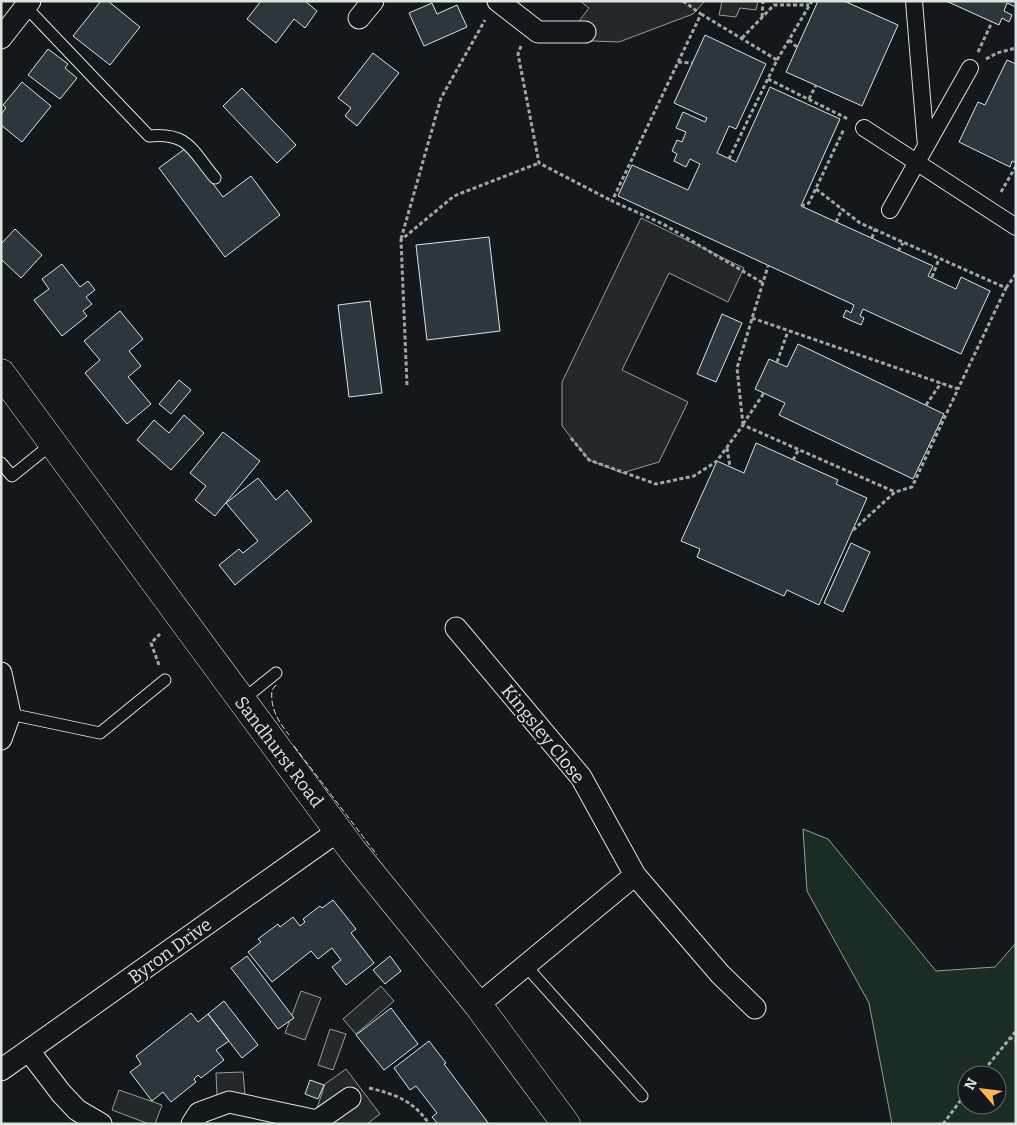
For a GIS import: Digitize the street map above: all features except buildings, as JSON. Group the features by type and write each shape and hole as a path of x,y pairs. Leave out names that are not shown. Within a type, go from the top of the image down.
{"street":[{"path":"359,18 373,1"},
{"path":"914,1 926,146"},
{"path":"1,38 28,4"},
{"path":"493,9 529,25 538,32 585,32"},
{"path":"890,210 970,68"},
{"path":"864,128 1016,227"},
{"name":"Sandhurst Road","path":"1,372 338,831 478,1005 566,1124"},
{"name":"Kingsley Close","path":"456,628 581,777 635,875 720,974 755,1008"},
{"path":"1,673 10,714 1,739"},
{"name":"Byron Drive","path":"1,1070 338,831"},
{"path":"478,1005 635,875"},
{"path":"29,1051 61,1094 77,1110 101,1124"},
{"path":"192,1124 199,1113 229,1102 317,1121 350,1098"}],"lane":[{"path":"28,4 150,136 168,134 183,140 214,178"},
{"path":"1,463 12,476 53,443"},
{"path":"241,701 276,673"},
{"path":"10,714 100,733 166,680"},
{"path":"525,965 642,1096"}],"path":[{"path":"683,1 777,60"},
{"path":"762,17 764,1"},
{"path":"846,1 851,1"},
{"path":"742,38 774,5 810,3"},
{"path":"729,159 777,60 810,3"},
{"path":"406,385 400,240 441,98 493,9"},
{"path":"612,201 701,14"},
{"path":"970,68 992,22"},
{"path":"529,25 518,54 539,163"},
{"path":"789,40 797,47"},
{"path":"970,68 997,53 1016,48"},
{"path":"678,62 693,63"},
{"path":"768,79 848,119 809,204 801,206"},
{"path":"809,98 816,85"},
{"path":"400,240 454,196 539,163 612,201 663,224 763,283"},
{"path":"990,210 1016,166"},
{"path":"816,189 860,223 1006,288"},
{"path":"836,222 842,209"},
{"path":"872,238 875,230"},
{"path":"898,250 903,243"},
{"path":"932,278 939,258"},
{"path":"743,425 737,368 768,266"},
{"path":"851,532 895,492 912,487 1006,288 1016,274"},
{"path":"752,318 958,390"},
{"path":"777,362 788,331"},
{"path":"926,405 941,383"},
{"path":"571,438 589,460 656,484 694,476 717,461 764,393"},
{"path":"743,425 895,492"},
{"path":"727,447 730,467"},
{"path":"793,460 799,449"},
{"path":"161,633 151,643 166,680"},
{"path":"988,1065 1016,1030"},
{"path":"1009,1037 1016,1041"},
{"path":"350,1098 366,1087 397,1095 423,1115 429,1124"},
{"path":"943,1124 957,1105"}],"green space":[{"path":"803,829 828,839 936,971 995,967 1016,943 1016,1124 892,1124 869,1003 807,891"}],"shaded area":[{"path":"580,1 705,1 693,14 619,42 565,40 589,8"},
{"path":"722,1 758,1 756,10 740,8 736,17 719,15"},
{"path":"641,218 744,268 728,302 669,273 622,370 688,402 659,462 622,473 589,460 562,426 562,382"},
{"path":"381,986 394,1001 356,1034 343,1019"},
{"path":"301,991 321,998 305,1040 285,1033"},
{"path":"330,1029 346,1034 333,1070 318,1065"},
{"path":"346,1069 380,1114 367,1124 324,1124 317,1108 325,1084"},
{"path":"243,1072 245,1094 217,1096 216,1073"},
{"path":"119,1090 162,1105 155,1124 149,1124 112,1110"}],"fence":[{"path":"276,685 272,690 272,703 278,719 289,735"},
{"path":"294,746 377,855"}]}
